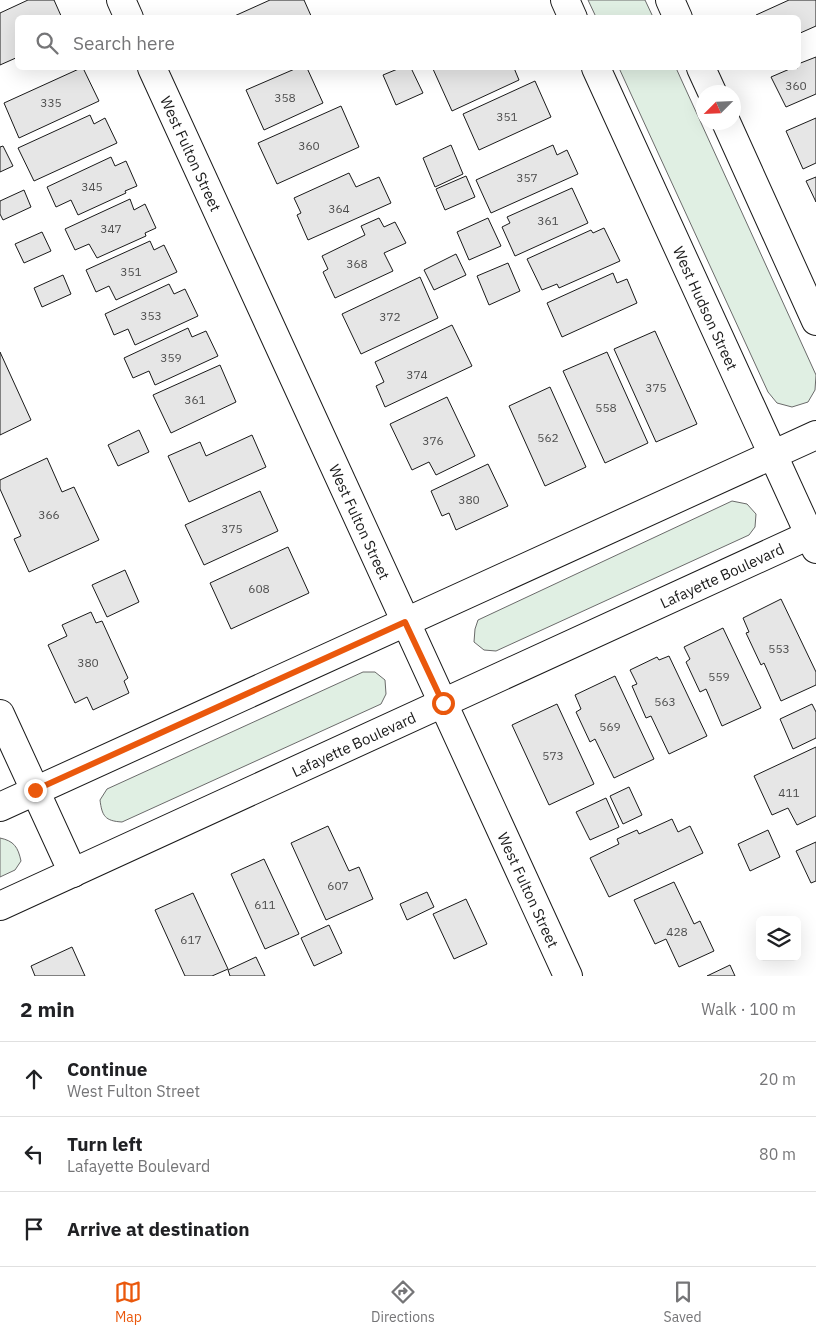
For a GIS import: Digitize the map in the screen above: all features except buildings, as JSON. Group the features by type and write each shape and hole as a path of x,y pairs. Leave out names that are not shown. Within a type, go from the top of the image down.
{"street":[{"path":"121,0 128,15"},
{"path":"565,0 572,15"},
{"path":"670,0 677,15"},
{"name":"West Fulton Street","path":"153,70 568,976"},
{"name":"West Hudson Street","path":"597,70 773,455 814,539"},
{"path":"702,70 709,85"},
{"path":"730,130 816,321"},
{"path":"0,806 816,435"},
{"name":"Lafayette Boulevard","path":"0,906 443,703 814,539"},
{"path":"0,714 73,873"}],"green space":[{"path":"588,0 645,0 652,15 595,15"},
{"path":"620,70 677,70 696,112 696,130 704,130 816,375 815,390 808,402 792,407 777,403 768,392"},
{"path":"732,501 747,504 756,514 755,527 749,535 496,651 484,650 474,642 478,620"},
{"path":"363,672 375,672 385,680 386,694 381,704 122,822 108,819 103,814 100,800 107,789"},
{"path":"0,838 15,845 21,861 15,870 0,877"}],"route":[{"path":"35,790 405,622 443,703"}]}
